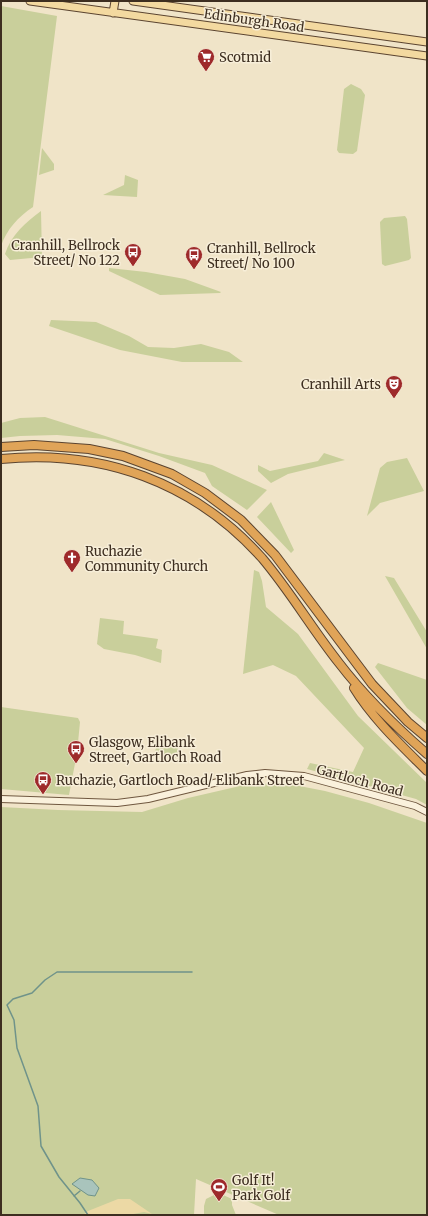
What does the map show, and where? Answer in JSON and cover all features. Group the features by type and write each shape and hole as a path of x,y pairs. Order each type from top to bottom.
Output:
{"highway":[{"path":"1,447 34,444 89,449 123,456 172,474 205,493 241,520 275,555 372,684 408,722 427,738"},
{"path":"1,459 26,456 70,458 102,464 142,476 178,491 202,506 234,529 262,559 339,663 366,696 396,728 427,754"},
{"path":"339,663 361,699 394,738 427,771"}],"main road":[{"name":"Edinburgh Road","path":"30,1 62,3 113,13 427,56"},
{"path":"113,13 115,1"},
{"name":"Edinburgh Road","path":"133,1 427,42"},
{"name":"Gartloch Road","path":"1,798 117,803 148,799 247,774 265,773 304,776 415,806 427,812"}],"green space":[{"path":"1,6 57,16 33,207 14,224 6,234 1,246"},
{"path":"351,84 361,89 365,95 357,151 353,154 339,153 337,150 344,89"},
{"path":"42,148 54,164 54,170 39,175"},
{"path":"125,175 138,180 137,197 103,195 124,185"},
{"path":"41,211 42,257 10,260 5,254 11,241 25,224"},
{"path":"405,216 407,219 411,258 409,260 385,266 382,264 380,222 384,218"},
{"path":"109,268 146,272 185,279 221,292 160,295 109,271"},
{"path":"51,320 96,322 129,336 148,347 174,348 201,344 229,352 243,362 182,362 120,350 49,326"},
{"path":"45,417 159,453 212,465 267,490 247,510 212,486 205,473 159,456 105,439 57,435 1,438 1,423 20,418"},
{"path":"324,453 345,460 288,474 271,483 258,471 258,465 270,471 318,461"},
{"path":"407,458 424,491 380,503 367,516 380,468 387,462"},
{"path":"271,502 294,550 291,553 257,517"},
{"path":"254,570 259,572 262,581 266,607 298,634 358,716 427,783 427,805 416,799 307,769 310,763 353,772 364,748 296,676 273,665 243,674"},
{"path":"385,576 394,578 427,632 427,649"},
{"path":"100,618 124,621 123,634 158,639 156,648 162,650 161,663 135,655 104,649 97,644"},
{"path":"378,663 427,680 427,725 407,708 375,667"},
{"path":"1,707 78,718 80,722 77,753 69,795 1,789"},
{"path":"156,744 178,746 177,758 155,756"},
{"path":"284,783 325,791 369,803 427,823 427,1215 279,1215 196,1179 194,1215 1,1215 1,807 142,812 188,798 240,786"},
{"name":"Golf It! Park Golf","path":"221,1194 232,1199 232,1205 236,1215 204,1215 206,1199 214,1195"}],"sand":[{"path":"118,1199 130,1199 152,1214 144,1212 128,1215 83,1215 88,1211"}],"water":[{"path":"80,1178 92,1180 99,1188 95,1196 88,1195 72,1184"}],"waterway":[{"path":"88,1215 59,1177 41,1146 38,1106 17,1048 14,1020 7,1005 13,999 32,993 45,980 57,972 192,972"},
{"path":"74,1196 80,1191"}],"place":[{"name":"Scotmid","path":"206,72"},
{"name":"Cranhill, Bellrock Street/ No 122","path":"133,267"},
{"name":"Cranhill, Bellrock Street/ No 100","path":"194,270"},
{"name":"Cranhill Arts","path":"394,399"},
{"name":"Ruchazie Community Church","path":"72,573"},
{"name":"Glasgow, Elibank Street, Gartloch Road","path":"76,764"},
{"name":"Ruchazie, Gartloch Road/ Elibank Street","path":"43,795"},
{"name":"Golf It! Park Golf","path":"219,1202"}]}
